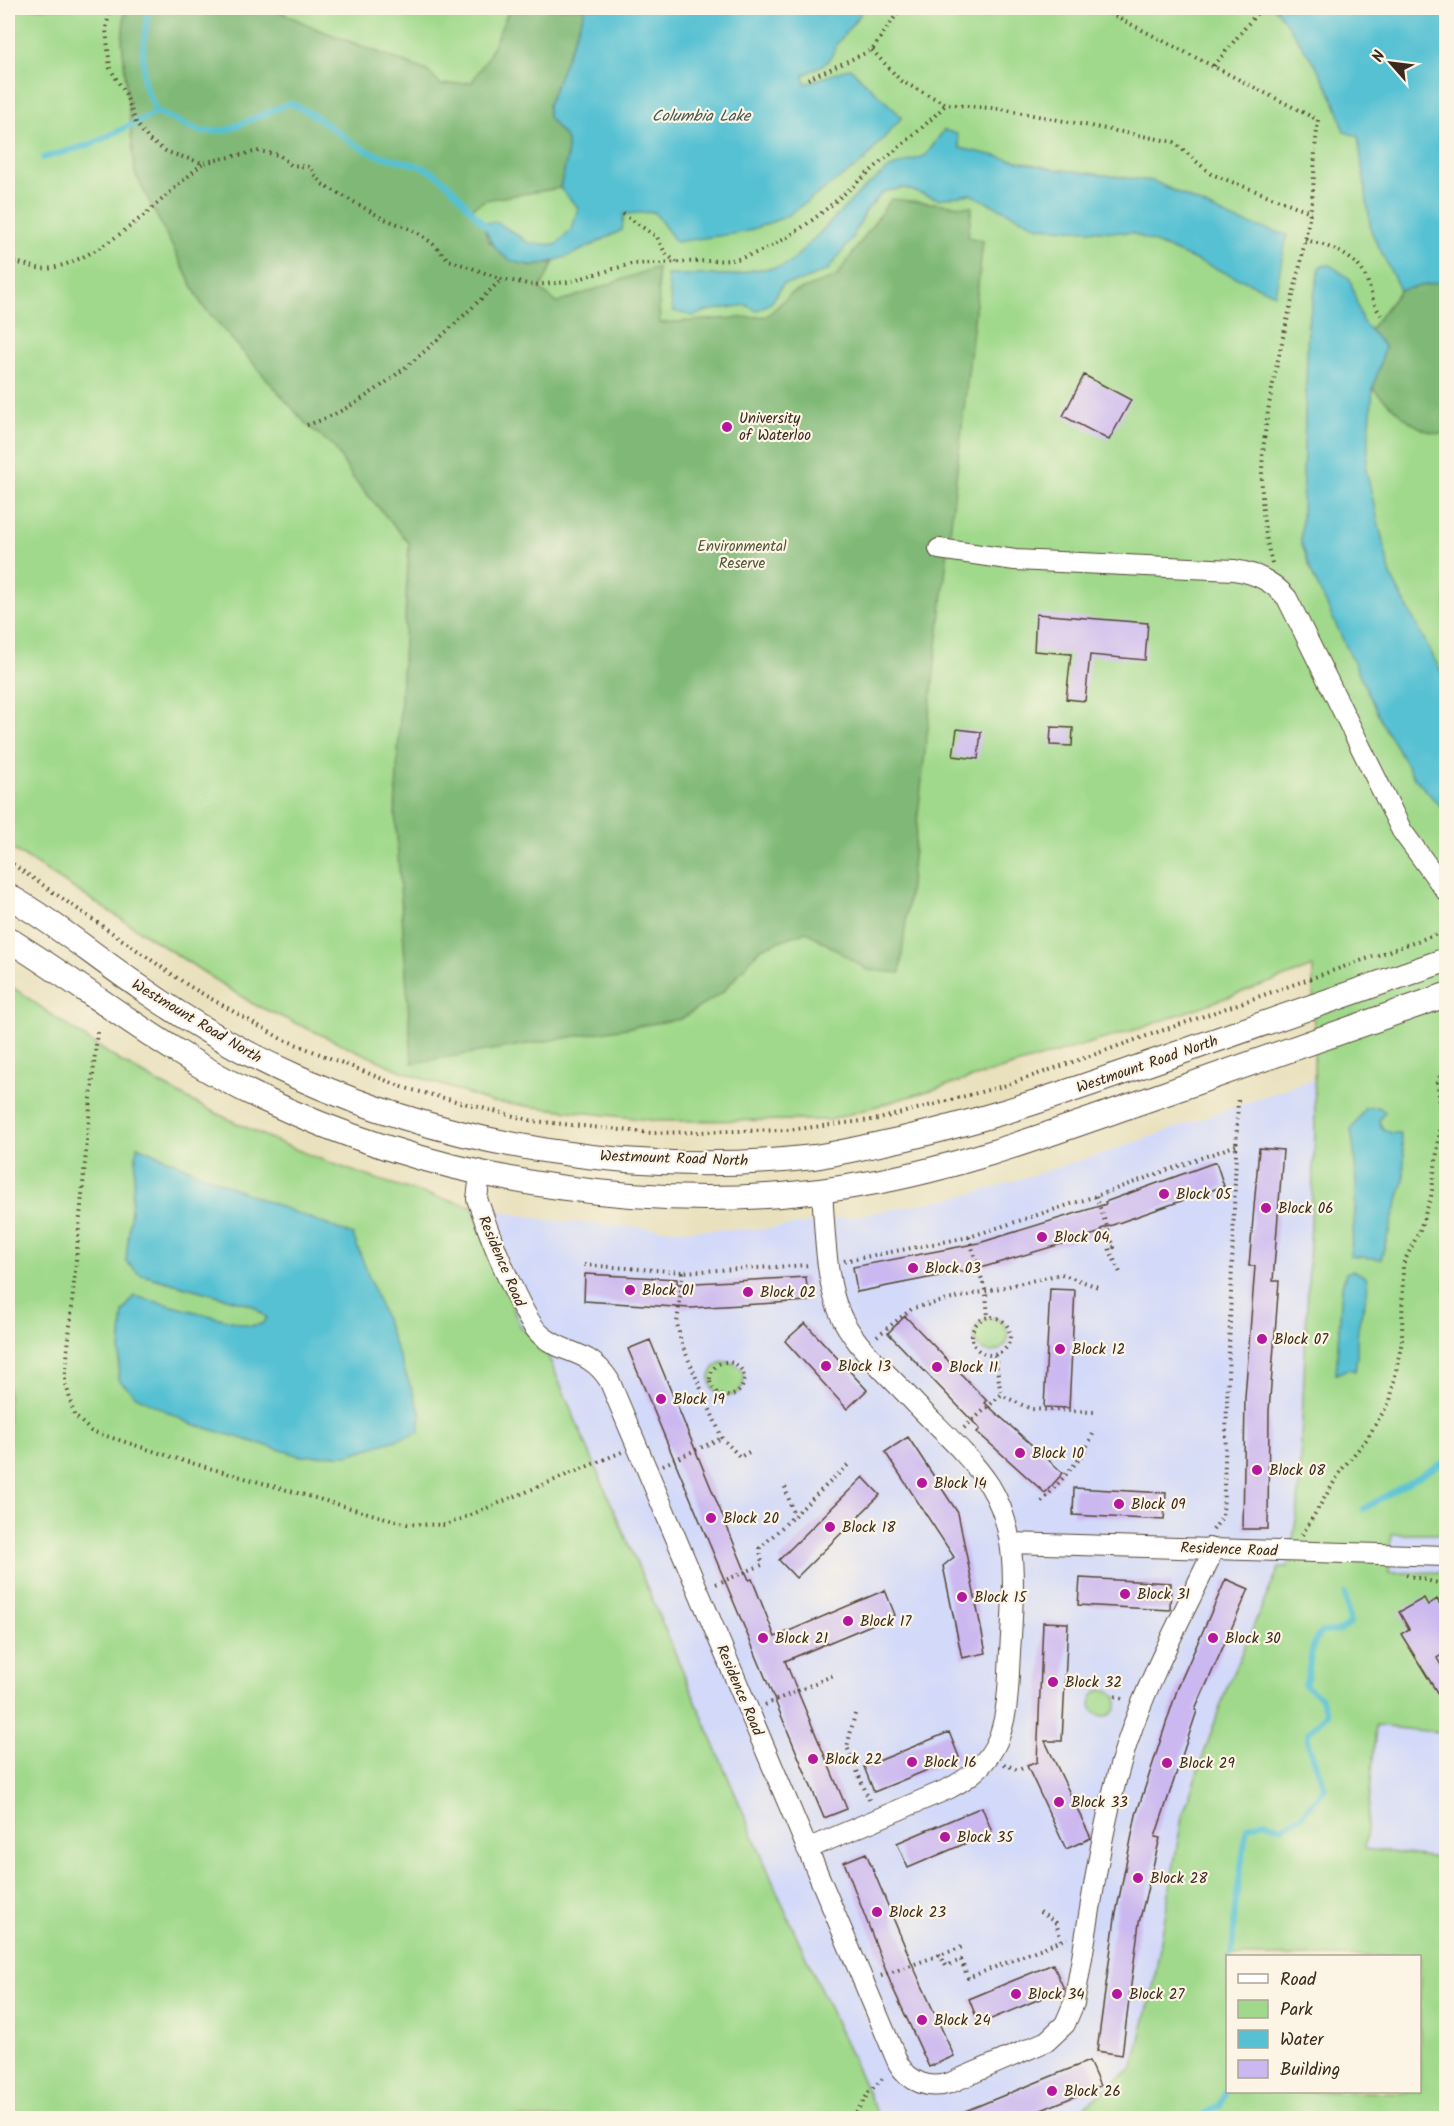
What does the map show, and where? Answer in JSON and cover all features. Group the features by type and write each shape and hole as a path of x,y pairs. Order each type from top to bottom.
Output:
{"main road":[{"name":"Westmount Road North","path":"8,896 184,1016 224,1040 296,1076 362,1103 446,1131 528,1148 621,1159 726,1162 816,1157 926,1135 1029,1106 1446,960"},
{"path":"8,939 160,1042 257,1096 355,1137 420,1159 480,1174 652,1198 694,1199 822,1191 878,1182 992,1154 1446,995"}],"street":[{"path":"939,549 1016,560 1234,570 1250,572 1279,588 1287,598 1402,831 1446,891"},
{"name":"Residence Road","path":"480,1174 477,1199 528,1319 547,1340 586,1356 601,1369 609,1380 898,2063"},
{"path":"807,1849 960,1783 981,1766 994,1750 1007,1712 1012,1581 1011,1543 1004,1515 991,1488 951,1441 862,1346 843,1318 833,1289 822,1191"},
{"name":"Residence Road","path":"1011,1543 1446,1556"},
{"path":"898,2063 914,2081 939,2085 1047,2041 1059,2032 1071,2014 1113,1796 1126,1746 1152,1680 1209,1560 1205,1548"}],"path":[{"path":"110,8 106,30 110,68 126,95 136,123 149,140 166,152 202,163 259,152 279,155 291,165 310,167 322,184 382,218 411,229 431,242 449,260 502,279 533,285 568,282 631,264 734,260 749,256 811,224 926,126 946,104"},
{"path":"808,79 872,50 901,8"},
{"path":"1099,8 1318,120 1311,212 1270,398 1262,470 1265,539 1279,588"},
{"path":"1214,66 1261,8"},
{"path":"872,50 902,81 946,104 1001,109 1174,142 1211,174 1311,212"},
{"path":"8,263 21,262 38,269 50,269 90,253 134,223 202,163"},
{"path":"623,214 657,237 664,253 677,262"},
{"path":"1305,240 1342,254 1360,266 1367,280 1372,302 1381,315"},
{"path":"307,425 330,418 396,375 502,279"},
{"path":"8,861 189,986 280,1038 405,1088 533,1121 651,1133 789,1130 879,1119 1007,1085 1446,931"},
{"path":"97,1032 88,1152 67,1338 65,1380 74,1415 91,1431 288,1491 407,1524 446,1525 637,1446"},
{"path":"1292,1551 1342,1469 1366,1440 1390,1401 1402,1341 1403,1264 1419,1232 1431,1197 1441,1123 1438,1082 1446,1059"},
{"path":"1205,1548 1223,1516 1238,1097"},
{"path":"842,1261 969,1237 1096,1196 1237,1145"},
{"path":"1096,1196 1114,1247 1108,1248 1122,1275"},
{"path":"969,1237 986,1293 988,1317"},
{"path":"584,1265 683,1272 814,1265"},
{"path":"683,1272 677,1323 681,1342 722,1438 740,1457 751,1451"},
{"path":"872,1341 913,1308 1060,1275 1101,1288"},
{"path":"988,1317 1001,1319 1006,1323 1011,1336 1006,1349 995,1355 982,1354 972,1340 977,1322 988,1317"},
{"path":"995,1355 1001,1395"},
{"path":"724,1362 732,1362 742,1372 741,1388 733,1395 719,1394 711,1384 711,1376 715,1368 724,1362"},
{"path":"702,1390 711,1384"},
{"path":"951,1441 1001,1395"},
{"path":"1001,1395 1031,1409 1094,1412"},
{"path":"1042,1502 1082,1456 1094,1432"},
{"path":"647,1471 722,1438"},
{"path":"699,1592 762,1565 760,1548 849,1464"},
{"path":"785,1487 794,1516"},
{"path":"759,1708 836,1674"},
{"path":"855,1714 847,1748 872,1806"},
{"path":"1001,1762 1011,1768 1023,1767"},
{"path":"1040,1912 1056,1923 1061,1940"},
{"path":"939,1954 946,1966 961,1960 968,1978 1068,1937 1086,1942"},
{"path":"864,1982 965,1946"},
{"path":"853,2118 869,2092 898,2063"}],"shaded area":[{"path":"8,984 119,1060 213,1112 308,1155 422,1195 472,1206 548,1220 676,1230 768,1229 851,1217 972,1194 1113,1150 1446,1032 1446,2118 8,2118"}],"green space":[{"name":"Environmental Reserve","path":"8,8 1446,8 1446,1534 1392,1534 1389,1573 1446,1572 1446,1733 1376,1726 1365,1849 1446,1859 1446,2118 1057,2118 1084,2107 1133,2067 1153,1988 1182,1817 1228,1684 1279,1568 1288,1568 1298,1508 1315,1132 1313,967 1141,1028 830,1120 659,1121 491,1102 404,1072 253,1004 8,846"},
{"path":"125,8 272,8 317,29 427,71 441,85 472,82 488,57 510,8 586,8 548,105 548,117 567,140 567,159 560,188 485,200 470,209 483,223 488,241 531,267 554,262 540,289 557,303 657,267 660,323 767,316 792,293 836,277 891,199 972,207 968,237 983,241 900,973 868,970 806,931 761,948 723,992 681,1019 412,1063 395,811 409,543 353,478 334,447 307,425 202,305 135,173 122,41"},
{"path":"1446,281 1446,434 1426,430 1406,419 1373,389 1385,347 1369,331 1400,290"},
{"path":"8,984 120,1061 161,1085 247,1128 335,1165 472,1206 521,1328 543,1344 784,1908 879,2118 8,2118","holes":["137,1146 243,1192 301,1456 118,1379 123,1312 134,1296 250,1326 262,1324 267,1318 252,1305 139,1274"]},
{"path":"991,1318 1003,1323 1008,1335 1003,1347 991,1352 979,1347 974,1335 979,1323"},
{"path":"727,1362 739,1367 744,1379 739,1391 727,1396 715,1391 710,1379 715,1367"},
{"path":"1104,1690 1113,1694 1117,1703 1113,1712 1104,1716 1095,1712 1091,1703 1095,1694"}],"water":[{"name":"Columbia Lake","path":"586,8 865,8 837,44 829,61 804,75 805,84 850,68 902,117 863,162 785,217 745,232 676,242 654,212 624,214 622,230 564,257 544,263 525,264 508,259 494,246 483,223 497,222 529,243 556,245 572,229 578,208 560,188 567,159 567,140 548,117 548,105"},
{"path":"1275,8 1446,8 1446,281 1400,290 1371,231 1358,136 1344,132 1340,115 1325,82"},
{"path":"944,130 957,134 960,148 1054,169 1153,181 1235,220 1287,235 1275,294 1132,233 1039,227 970,194 939,199 904,188 883,192 866,211 851,240 828,270 801,281 783,284 772,302 757,311 746,305 707,311 693,316 673,311 667,275 736,275 753,270 781,267 791,262 863,189 890,168 926,155"},
{"path":"1330,265 1350,279 1362,321 1385,347 1373,389 1366,470 1391,576 1446,681 1446,808 1438,804 1414,777 1384,727 1313,576 1301,542 1308,324 1320,266"},
{"path":"1379,1107 1385,1112 1379,1120 1382,1128 1391,1133 1400,1133 1404,1155 1404,1180 1381,1259 1350,1256 1356,1193 1351,1130 1365,1108"},
{"path":"137,1146 243,1192 353,1235 421,1414 419,1433 348,1455 301,1456 189,1423 136,1396 118,1379 123,1312 134,1296 250,1326 262,1324 267,1318 252,1305 139,1274 126,1261"},
{"path":"1353,1270 1366,1277 1367,1283 1367,1294 1358,1329 1356,1365 1355,1371 1348,1369 1336,1374 1342,1286 1346,1273"}],"building":[{"path":"1084,375 1131,400 1109,440 1063,416"},
{"path":"1036,614 1148,623 1145,660 1090,655 1085,701 1066,699 1071,654 1034,651"},
{"path":"1051,727 1073,728 1072,746 1050,745"},
{"path":"957,729 981,732 978,759 953,756"},
{"path":"1259,1148 1283,1150 1273,1281 1279,1281 1269,1411 1268,1529 1243,1529 1245,1397 1255,1266 1249,1266"},
{"path":"1216,1162 1224,1186 1101,1229 1102,1232 984,1267 857,1292 853,1267 979,1243 1106,1204 1105,1202"},
{"path":"585,1274 677,1279 677,1284 806,1277 808,1301 690,1308 584,1301"},
{"name":"Block 12","path":"1050,1289 1075,1290 1069,1408 1044,1407"},
{"path":"905,1316 987,1401 985,1403 1063,1473 1045,1493 977,1432 980,1429 888,1333"},
{"name":"Block 13","path":"805,1323 867,1390 847,1409 785,1341"},
{"path":"650,1340 749,1580 752,1579 775,1637 885,1590 895,1615 785,1661 847,1809 824,1818 628,1349"},
{"path":"908,1437 958,1513 986,1653 962,1658 943,1566 954,1557 885,1452"},
{"name":"Block 18","path":"863,1477 880,1495 796,1578 779,1560"},
{"name":"Block 09","path":"1074,1488 1166,1493 1164,1520 1073,1515"},
{"name":"Block 31","path":"1080,1578 1171,1583 1170,1610 1078,1605"},
{"path":"1226,1579 1249,1589 1195,1710 1197,1711 1155,1837 1160,1838 1139,1923 1122,2055 1097,2051 1115,1918 1136,1815 1178,1687"},
{"path":"1424,1598 1428,1605 1437,1599 1446,1614 1446,1652 1437,1658 1446,1674 1446,1707 1401,1634 1409,1629 1399,1612"},
{"path":"1043,1622 1068,1623 1062,1741 1045,1741 1091,1838 1066,1849 1027,1766 1037,1762"},
{"name":"Block 16","path":"949,1732 959,1757 874,1792 864,1767"},
{"name":"Block 35","path":"982,1807 992,1832 908,1868 897,1843"},
{"path":"866,1853 954,2056 929,2067 891,1984 844,1862"},
{"name":"Block 34","path":"1053,1964 1064,1989 979,2024 969,1999"},
{"name":"Block 26","path":"1089,2061 1100,2086 1022,2118 948,2118"}],"waterway":[{"path":"148,8 143,51 144,85 157,112 202,132 227,130 290,103 368,151 414,164 432,172 449,185 487,227"},
{"path":"43,158 92,144 157,112"},
{"path":"1363,1509 1446,1461"},
{"path":"1232,1955 1235,1907 1247,1827 1264,1821 1281,1828 1301,1816 1325,1788 1308,1744 1308,1733 1327,1714 1320,1697 1305,1685 1314,1644 1321,1632 1340,1631 1350,1624 1345,1594"},
{"path":"1208,2118 1205,2113 1220,2105 1226,2092"}],"place":[{"name":"University of Waterloo","path":"727,427"},
{"name":"Block 05","path":"1164,1194"},
{"name":"Block 06","path":"1266,1208"},
{"name":"Block 04","path":"1042,1237"},
{"name":"Block 03","path":"913,1268"},
{"name":"Block 01","path":"630,1290"},
{"name":"Block 02","path":"748,1292"},
{"name":"Block 07","path":"1262,1339"},
{"name":"Block 12","path":"1060,1349"},
{"name":"Block 13","path":"826,1366"},
{"name":"Block 11","path":"937,1367"},
{"name":"Block 19","path":"661,1399"},
{"name":"Block 10","path":"1020,1453"},
{"name":"Block 08","path":"1257,1470"},
{"name":"Block 14","path":"922,1483"},
{"name":"Block 09","path":"1119,1504"},
{"name":"Block 20","path":"711,1518"},
{"name":"Block 18","path":"830,1527"},
{"name":"Block 31","path":"1125,1594"},
{"name":"Block 15","path":"962,1597"},
{"name":"Block 17","path":"848,1621"},
{"name":"Block 21","path":"763,1638"},
{"name":"Block 30","path":"1213,1638"},
{"name":"Block 32","path":"1053,1682"},
{"name":"Block 22","path":"813,1759"},
{"name":"Block 16","path":"912,1762"},
{"name":"Block 29","path":"1167,1763"},
{"name":"Block 33","path":"1059,1802"},
{"name":"Block 35","path":"945,1837"},
{"name":"Block 28","path":"1138,1878"},
{"name":"Block 23","path":"877,1912"},
{"name":"Block 34","path":"1016,1994"},
{"name":"Block 27","path":"1117,1994"},
{"name":"Block 24","path":"922,2020"},
{"name":"Block 26","path":"1052,2091"}]}
